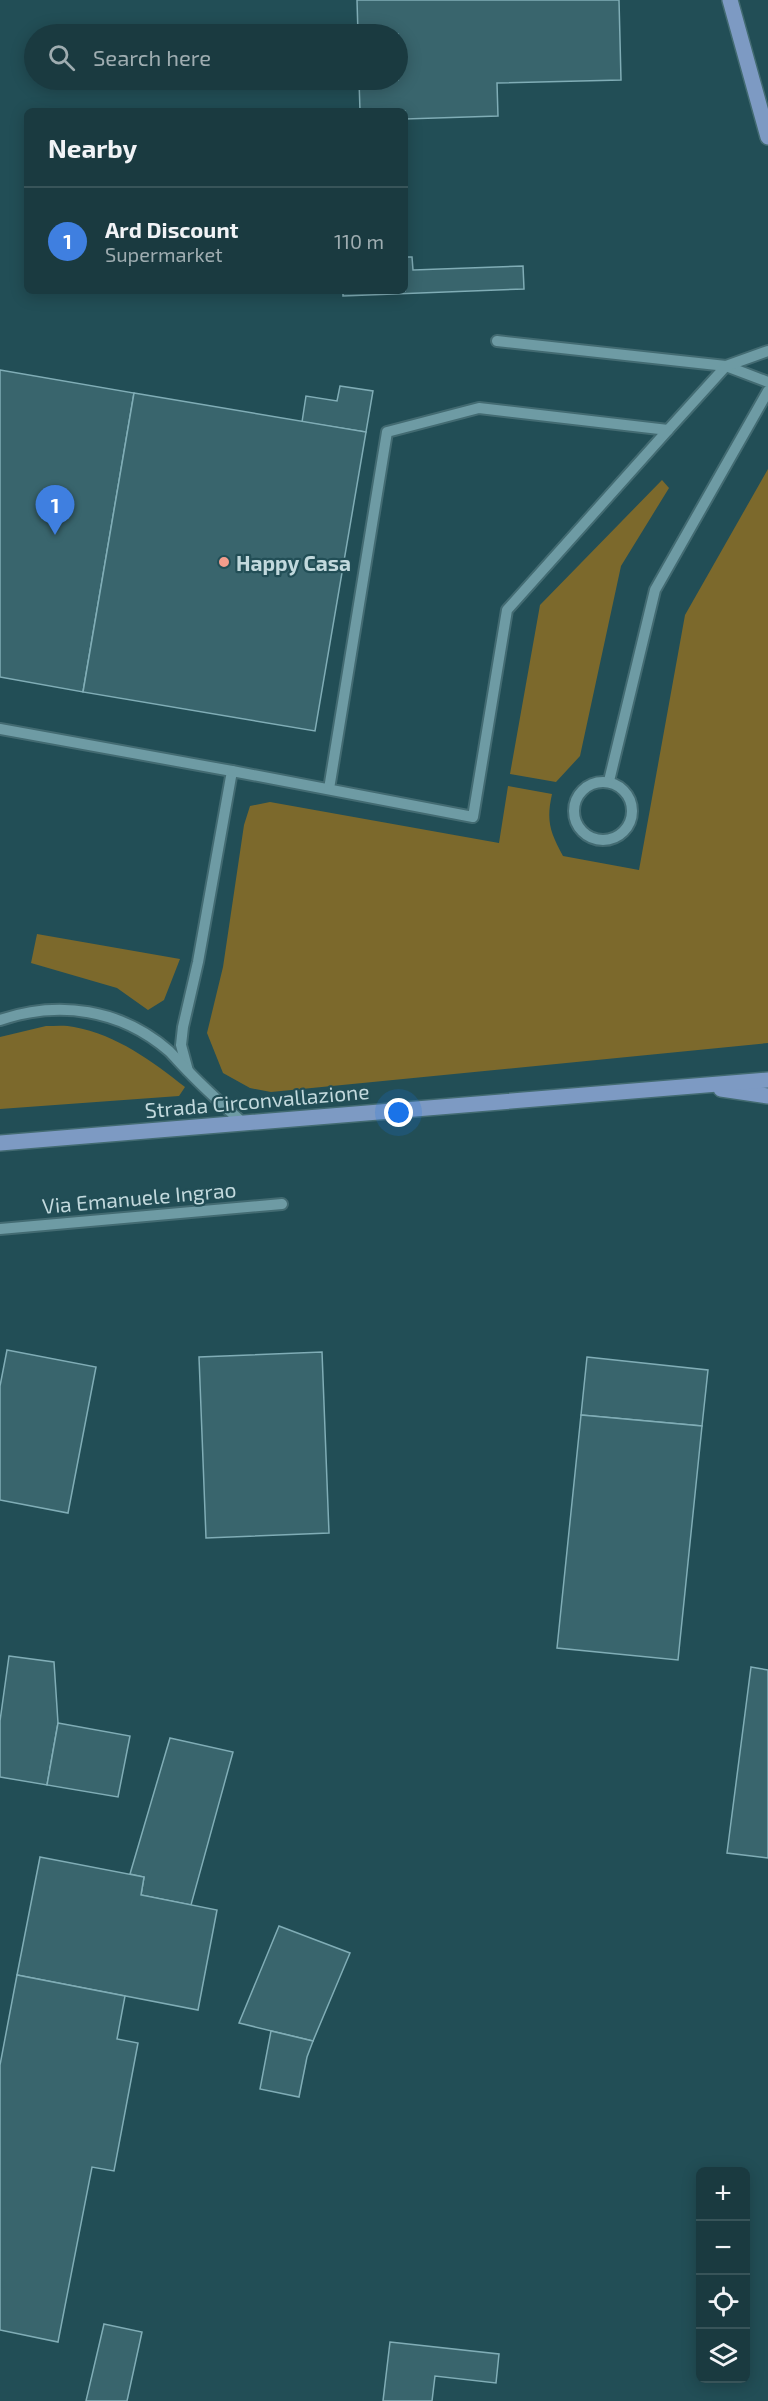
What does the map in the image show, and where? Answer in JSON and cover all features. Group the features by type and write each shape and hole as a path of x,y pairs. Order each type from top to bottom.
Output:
{"main road":[{"path":"730,0 768,137"},
{"name":"Strada Circonvallazione","path":"0,1143 768,1080"},
{"path":"698,1085 768,1096"}],"street":[{"path":"497,341 726,366 768,382"},
{"path":"0,729 329,789 473,818 507,610 726,366 768,351"},
{"path":"609,781 655,590 768,392"},
{"path":"329,789 387,432 479,408 668,430"},
{"path":"188,1071 181,1045 183,1027 198,962 231,771"},
{"path":"609,781 625,790 633,808 629,826 616,838 597,840 580,831 572,814 576,796 590,783 609,781"},
{"path":"0,1020 20,1013 48,1009 74,1009 125,1022 148,1035 169,1051 242,1122"},
{"name":"Via Emanuele Ingrao","path":"0,1228 282,1204"}],"shaded area":[{"path":"768,469 768,1043 271,1092 250,1088 223,1073 207,1033 223,967 244,825 250,806 270,802 499,843 508,786 552,794 549,812 550,826 563,856 639,870 685,615"},
{"path":"662,480 669,488 621,566 580,756 556,782 510,774 540,605"},
{"path":"37,934 180,959 164,1000 148,1010 117,988 31,963"},
{"path":"46,1026 71,1026 105,1036 133,1050 185,1087 179,1096 0,1109 0,1037"}],"building":[{"path":"357,0 619,0 621,80 497,83 498,116 408,119 408,108 360,108 359,90 408,90 408,24 358,24"},
{"path":"408,257 412,257 413,270 523,266 524,289 408,293"},
{"path":"343,294 395,294 343,296"},
{"path":"0,370 134,393 83,692 0,677"},
{"path":"340,386 373,391 366,432 302,422 306,396 337,401"},
{"name":"Happy Casa","path":"134,393 366,432 315,731 83,692"},
{"path":"7,1350 96,1367 68,1513 0,1500 0,1386"},
{"path":"322,1352 329,1533 206,1538 199,1357"},
{"path":"587,1357 708,1370 702,1426 581,1415"},
{"path":"581,1415 702,1426 678,1660 557,1648"},
{"path":"9,1656 54,1662 58,1723 47,1785 0,1777 0,1721"},
{"path":"751,1667 768,1670 768,1858 727,1853"},
{"path":"58,1723 130,1736 118,1797 47,1785"},
{"path":"170,1738 233,1752 191,1905 141,1895 144,1877 130,1874"},
{"path":"40,1857 144,1877 141,1895 217,1910 198,2010 17,1975"},
{"path":"279,1926 350,1953 313,2041 239,2023"},
{"path":"17,1975 125,1996 117,2039 138,2043 114,2171 92,2167 58,2342 0,2330 0,2065"},
{"path":"271,2031 313,2041 307,2057 299,2097 260,2089"},
{"path":"104,2324 142,2332 127,2401 86,2401"},
{"path":"390,2342 499,2354 496,2383 435,2376 432,2401 383,2401"}],"place":[{"name":"Ard Discount","path":"55,535"},
{"name":"Happy Casa","path":"224,562"}]}
